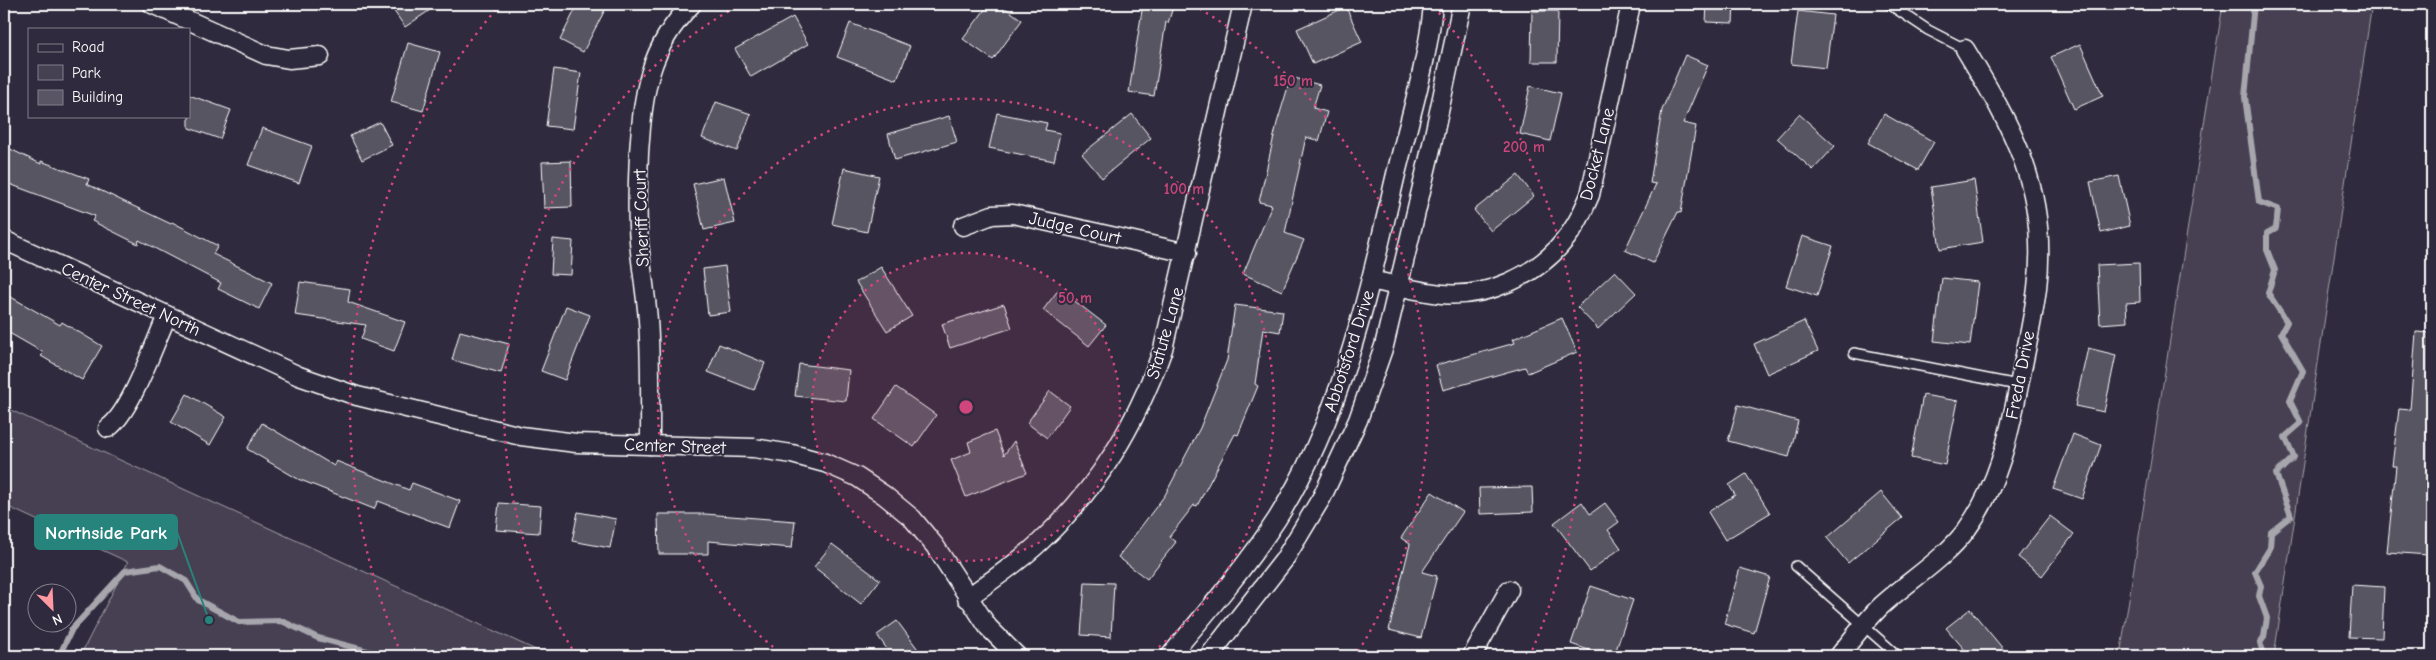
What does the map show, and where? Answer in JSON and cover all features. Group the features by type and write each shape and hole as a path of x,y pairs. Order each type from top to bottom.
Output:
{"street":[{"path":"154,4 266,55 289,59 320,56"},
{"name":"Sheriff Court","path":"650,445 648,321 639,239 638,180 641,119 644,90 653,62 665,38 692,4"},
{"name":"Statute Lane","path":"967,598 1039,544 1072,510 1100,476 1147,394 1163,349 1187,253 1243,4"},
{"name":"Abbotsford Drive","path":"1170,656 1249,560 1278,518 1336,400 1352,352 1371,280 1421,68 1433,4"},
{"name":"Abbotsford Drive","path":"1209,656 1284,560 1322,497 1358,420 1384,346 1432,149 1462,4"},
{"name":"Docket Lane","path":"1371,280 1443,294 1471,293 1497,287 1523,276 1546,260 1564,242 1578,222 1590,195 1631,4"},
{"name":"Freda Drive","path":"1839,656 1862,626 1881,607 1940,557 1966,530 1982,506 1997,474 2010,430 2037,288 2040,248 2036,207 2027,168 2014,133 1965,49"},
{"name":"Judge Court","path":"963,226 992,215 1014,214 1187,253"},
{"name":"Center Street North","path":"4,240 258,358"},
{"path":"108,428 116,422 132,396 167,316"},
{"name":"Center Street","path":"258,358 299,376 357,396 492,430 576,442 754,448 792,454 825,463 857,477 884,495 912,518 934,546 988,627 1017,656"},
{"path":"1472,656 1509,590"}],"lane":[{"path":"1889,4 1928,30 1965,49"},
{"path":"1854,353 2018,385"},
{"path":"1796,566 1898,656"}],"green space":[{"path":"2223,4 2372,4 2274,656 2120,656"},
{"path":"4,407 549,656 80,656 128,562 4,505"}],"building":[{"path":"389,4 439,4 405,27"},
{"path":"578,4 608,4 583,52 560,40"},
{"path":"989,4 1000,4 1022,20 993,60 963,39"},
{"path":"1143,4 1174,4 1168,23 1166,22 1154,96 1129,92"},
{"path":"1707,4 1734,4 1733,23 1706,22"},
{"path":"1346,7 1362,42 1313,64 1297,29"},
{"path":"1532,11 1558,11 1557,62 1531,62"},
{"path":"1798,11 1833,15 1826,68 1791,64"},
{"path":"793,17 808,44 751,77 735,49"},
{"path":"850,23 910,46 897,80 837,57"},
{"path":"408,43 440,52 423,111 391,102"},
{"path":"2080,44 2103,96 2074,109 2051,57"},
{"path":"1685,55 1708,65 1683,123 1696,126 1681,213 1678,212 1653,263 1625,250 1656,184 1650,183 1662,110"},
{"path":"554,69 581,73 573,129 546,126"},
{"path":"1291,77 1320,85 1313,108 1327,112 1319,141 1306,137 1285,233 1304,240 1282,291 1243,274 1272,205 1259,202 1277,123"},
{"path":"1530,86 1561,93 1550,141 1520,134"},
{"path":"190,95 231,110 220,139 189,128"},
{"path":"716,102 751,114 737,151 702,138"},
{"path":"997,113 1047,123 1045,130 1060,133 1054,161 989,148"},
{"path":"1132,114 1151,138 1102,178 1082,154"},
{"path":"1799,114 1835,146 1813,170 1777,138"},
{"path":"1884,114 1934,142 1918,170 1868,143"},
{"path":"949,116 957,142 895,160 888,134"},
{"path":"380,122 392,145 362,160 350,136"},
{"path":"262,128 312,146 299,183 248,165"},
{"path":"4,146 41,164 41,161 89,179 87,184 171,224 172,222 218,246 213,254 272,283 259,309 218,289 221,283 139,240 138,244 92,221 95,216 4,182"},
{"path":"571,161 572,207 544,208 542,162"},
{"path":"844,168 879,176 867,232 832,224"},
{"path":"1518,175 1534,196 1491,231 1474,210"},
{"path":"2119,176 2130,226 2101,233 2090,182"},
{"path":"724,177 735,223 704,230 693,184"},
{"path":"1974,180 1983,242 1940,249 1931,187"},
{"path":"1802,236 1833,246 1817,296 1786,286"},
{"path":"553,239 573,241 571,275 551,274"},
{"path":"2139,263 2140,302 2126,303 2127,322 2100,324 2097,265"},
{"path":"725,266 731,312 708,315 703,269"},
{"path":"881,267 912,316 887,331 856,282"},
{"path":"1615,271 1636,293 1598,329 1577,307"},
{"path":"1942,278 1978,282 1970,345 1934,341"},
{"path":"300,282 350,289 348,302 405,322 394,351 361,339 366,325 295,315"},
{"path":"1059,289 1106,325 1089,346 1043,310"},
{"path":"4,293 60,325 62,322 102,346 82,380 41,356 44,353 4,330"},
{"path":"1004,304 1012,328 950,348 942,324"},
{"path":"1235,305 1283,311 1280,332 1263,329 1255,384 1258,386 1238,435 1235,434 1197,506 1194,505 1169,537 1176,542 1147,579 1118,557 1165,495 1200,428 1227,360"},
{"path":"566,306 590,315 565,380 541,371"},
{"path":"1562,318 1577,352 1528,373 1525,367 1443,390 1436,365 1515,343 1513,339"},
{"path":"1804,321 1818,351 1767,374 1754,344"},
{"path":"460,331 509,344 501,373 452,360"},
{"path":"2416,332 2432,333 2432,453 2427,496 2432,497 2432,516 2428,555 2387,552 2396,466 2392,466 2399,409 2410,410"},
{"path":"719,344 765,363 754,390 708,372"},
{"path":"2088,348 2116,355 2104,412 2075,406"},
{"path":"799,364 849,370 846,401 795,396"},
{"path":"896,387 936,415 914,447 874,419"},
{"path":"1050,391 1070,406 1047,438 1027,423"},
{"path":"187,394 226,417 210,445 171,422"},
{"path":"1923,395 1958,401 1945,465 1911,458"},
{"path":"1738,405 1798,421 1789,457 1728,441"},
{"path":"262,423 334,466 336,461 409,490 412,483 460,501 450,528 378,501 374,509 298,479 247,449"},
{"path":"995,431 1004,455 1014,441 1027,473 966,497 951,460 971,452 968,442"},
{"path":"2073,434 2101,445 2082,499 2053,489"},
{"path":"1746,474 1770,513 1725,540 1708,512 1735,495 1729,485"},
{"path":"1532,487 1533,512 1480,514 1479,488"},
{"path":"1432,492 1463,512 1422,572 1437,576 1421,638 1389,630 1410,544 1401,538"},
{"path":"1881,492 1902,518 1848,563 1827,538"},
{"path":"1582,502 1590,514 1605,503 1619,522 1608,530 1621,548 1590,571 1554,523"},
{"path":"499,503 541,506 539,533 496,530"},
{"path":"578,512 616,519 610,548 572,541"},
{"path":"658,514 705,514 795,521 792,548 708,541 708,554 659,554"},
{"path":"2050,516 2074,534 2042,576 2018,557"},
{"path":"832,544 880,580 861,604 814,567"},
{"path":"1740,568 1770,577 1754,633 1724,624"},
{"path":"1085,582 1114,583 1111,637 1081,635"},
{"path":"2352,585 2384,587 2382,638 2349,637"},
{"path":"1591,586 1633,600 1614,656 1606,656 1571,644"},
{"path":"1970,609 2009,656 1970,656 1946,628"},
{"path":"897,621 923,656 892,656 877,635"}],"waterway":[{"path":"2254,4 2245,97 2259,202 2278,209 2276,228 2267,233 2267,250 2275,270 2268,293 2287,322 2281,333 2303,371 2290,401 2301,423 2285,437 2294,457 2276,474 2291,516 2271,532 2270,548 2255,572 2261,586 2259,596 2267,618 2264,637 2260,643 2265,656"},
{"path":"59,656 72,629 125,571 160,566 186,581 198,600 239,622 282,621 318,638 381,656"}],"place":[{"name":"Northside Park","path":"209,620"}]}
